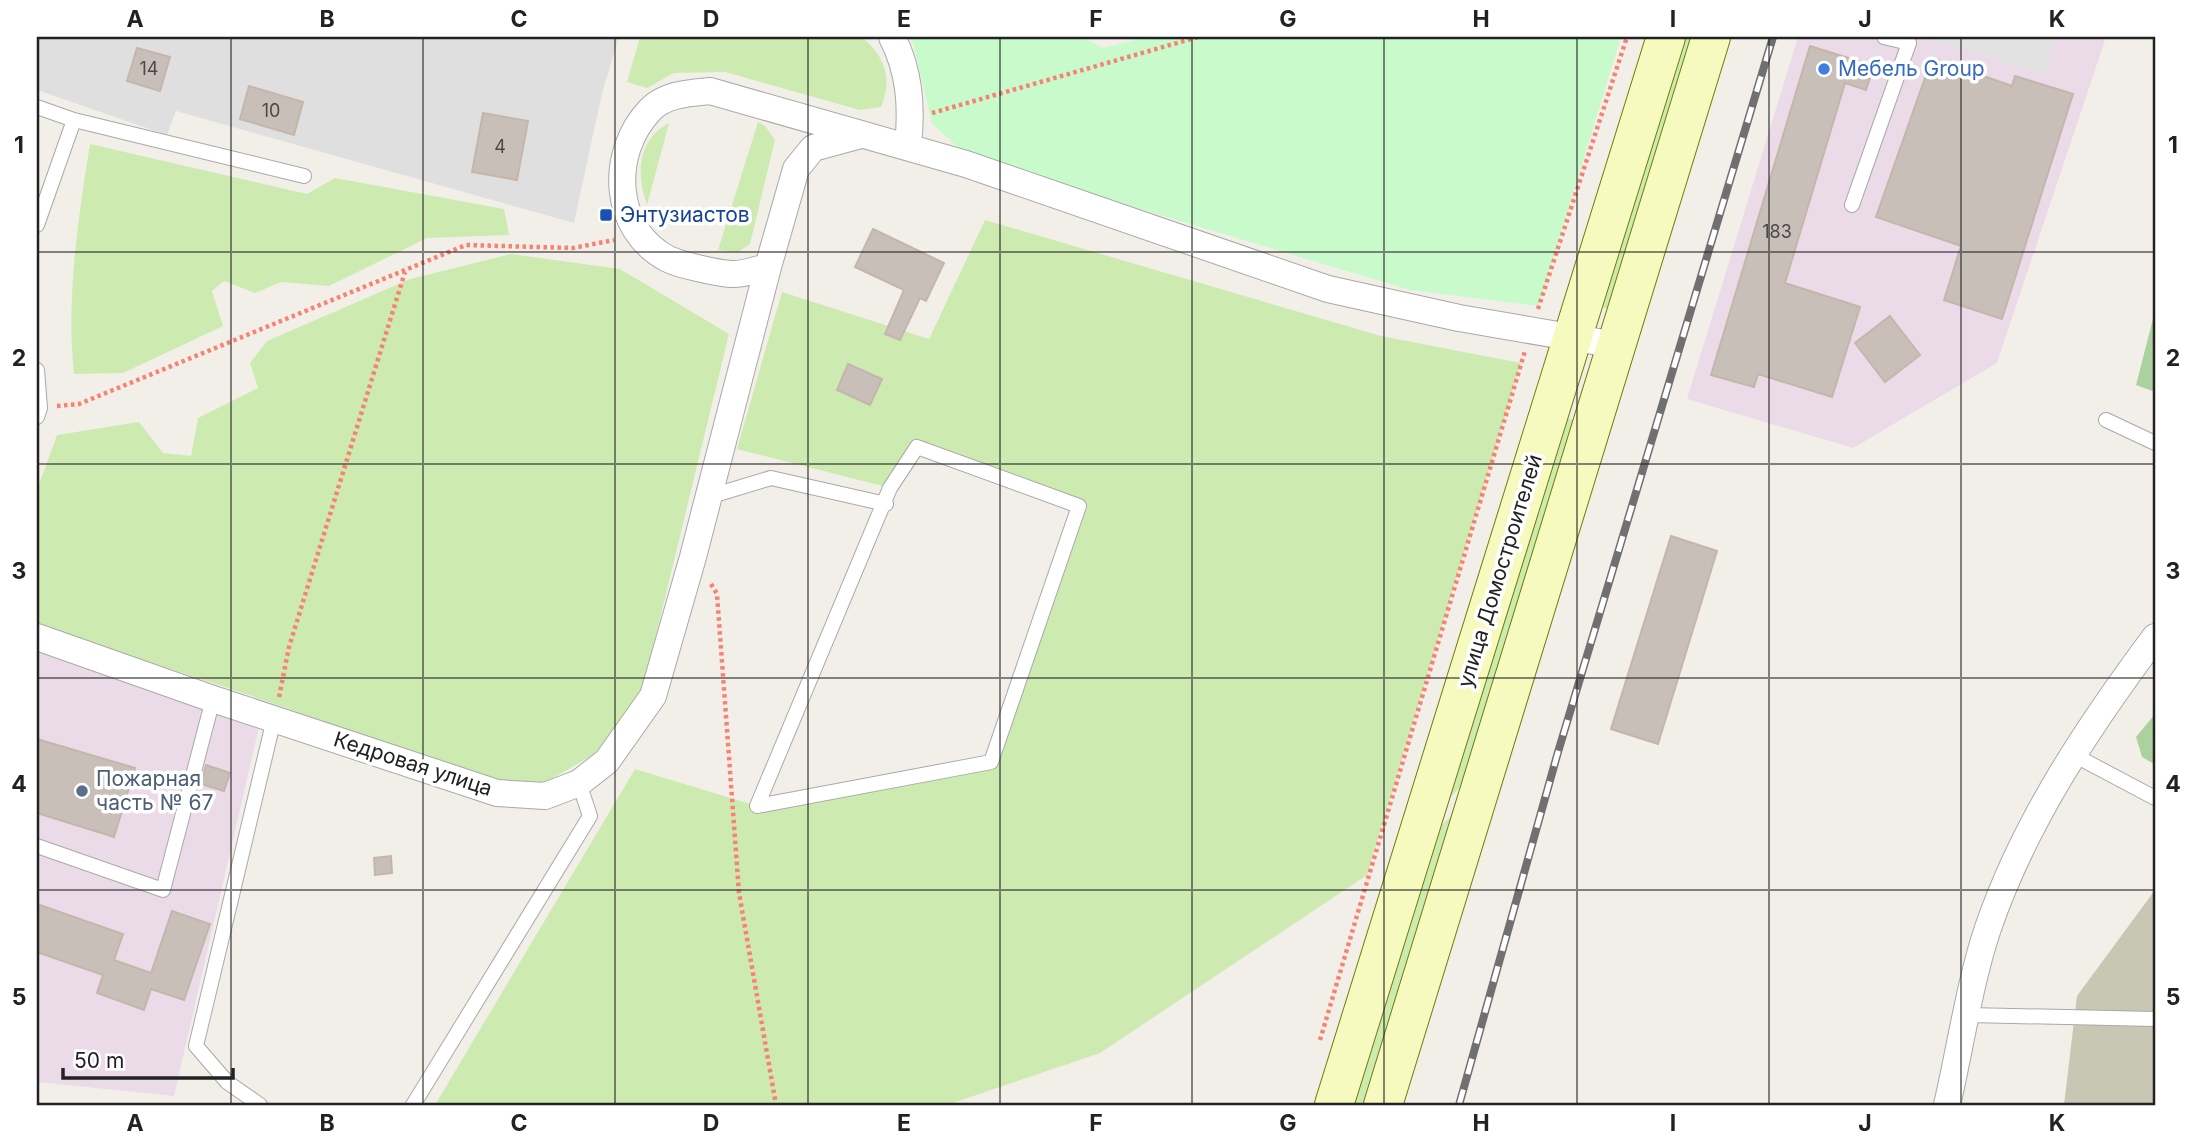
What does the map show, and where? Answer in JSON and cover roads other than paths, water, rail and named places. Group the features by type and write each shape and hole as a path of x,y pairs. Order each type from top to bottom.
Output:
{"main road":[{"name":"улица Домостроителей","path":"1334,1105 1666,37"},
{"name":"улица Домостроителей","path":"1383,1105 1711,37"}],"street":[{"path":"892,37 904,60 911,119 908,146"},
{"path":"768,267 733,275 668,259 639,234 628,213 619,182 630,139 651,109 680,93 710,91 908,146 1328,289 1458,318 1616,345"},
{"name":"Кедровая улица","path":"37,636 213,699 497,793 545,796 579,783 607,761 653,696 693,557 796,169 813,148 862,135"},
{"path":"1947,1105 1988,929 2022,844 2072,754 2155,637"}],"lane":[{"path":"1852,205 1909,43 1884,37"},
{"path":"37,107 74,120 304,176"},
{"path":"37,225 74,120"},
{"path":"37,370 38,413"},
{"path":"2106,420 2155,443"},
{"path":"917,447 1079,506 991,762 757,806 886,504 891,488 917,447"},
{"path":"708,497 771,478 886,504"},
{"path":"37,845 163,890 213,699"},
{"path":"260,1105 227,1082 196,1046 274,719"},
{"path":"2072,754 2155,798"},
{"path":"413,1105 590,816 579,783"},
{"path":"1968,1015 2155,1019"}],"railway":[{"path":"1459,1105 1558,752 1773,37"}],"place":[{"name":"Мебель Group","path":"1824,69"},
{"name":"Энтузиастов","path":"606,215"},
{"name":"Пожарная часть № 67","path":"82,791"}]}
